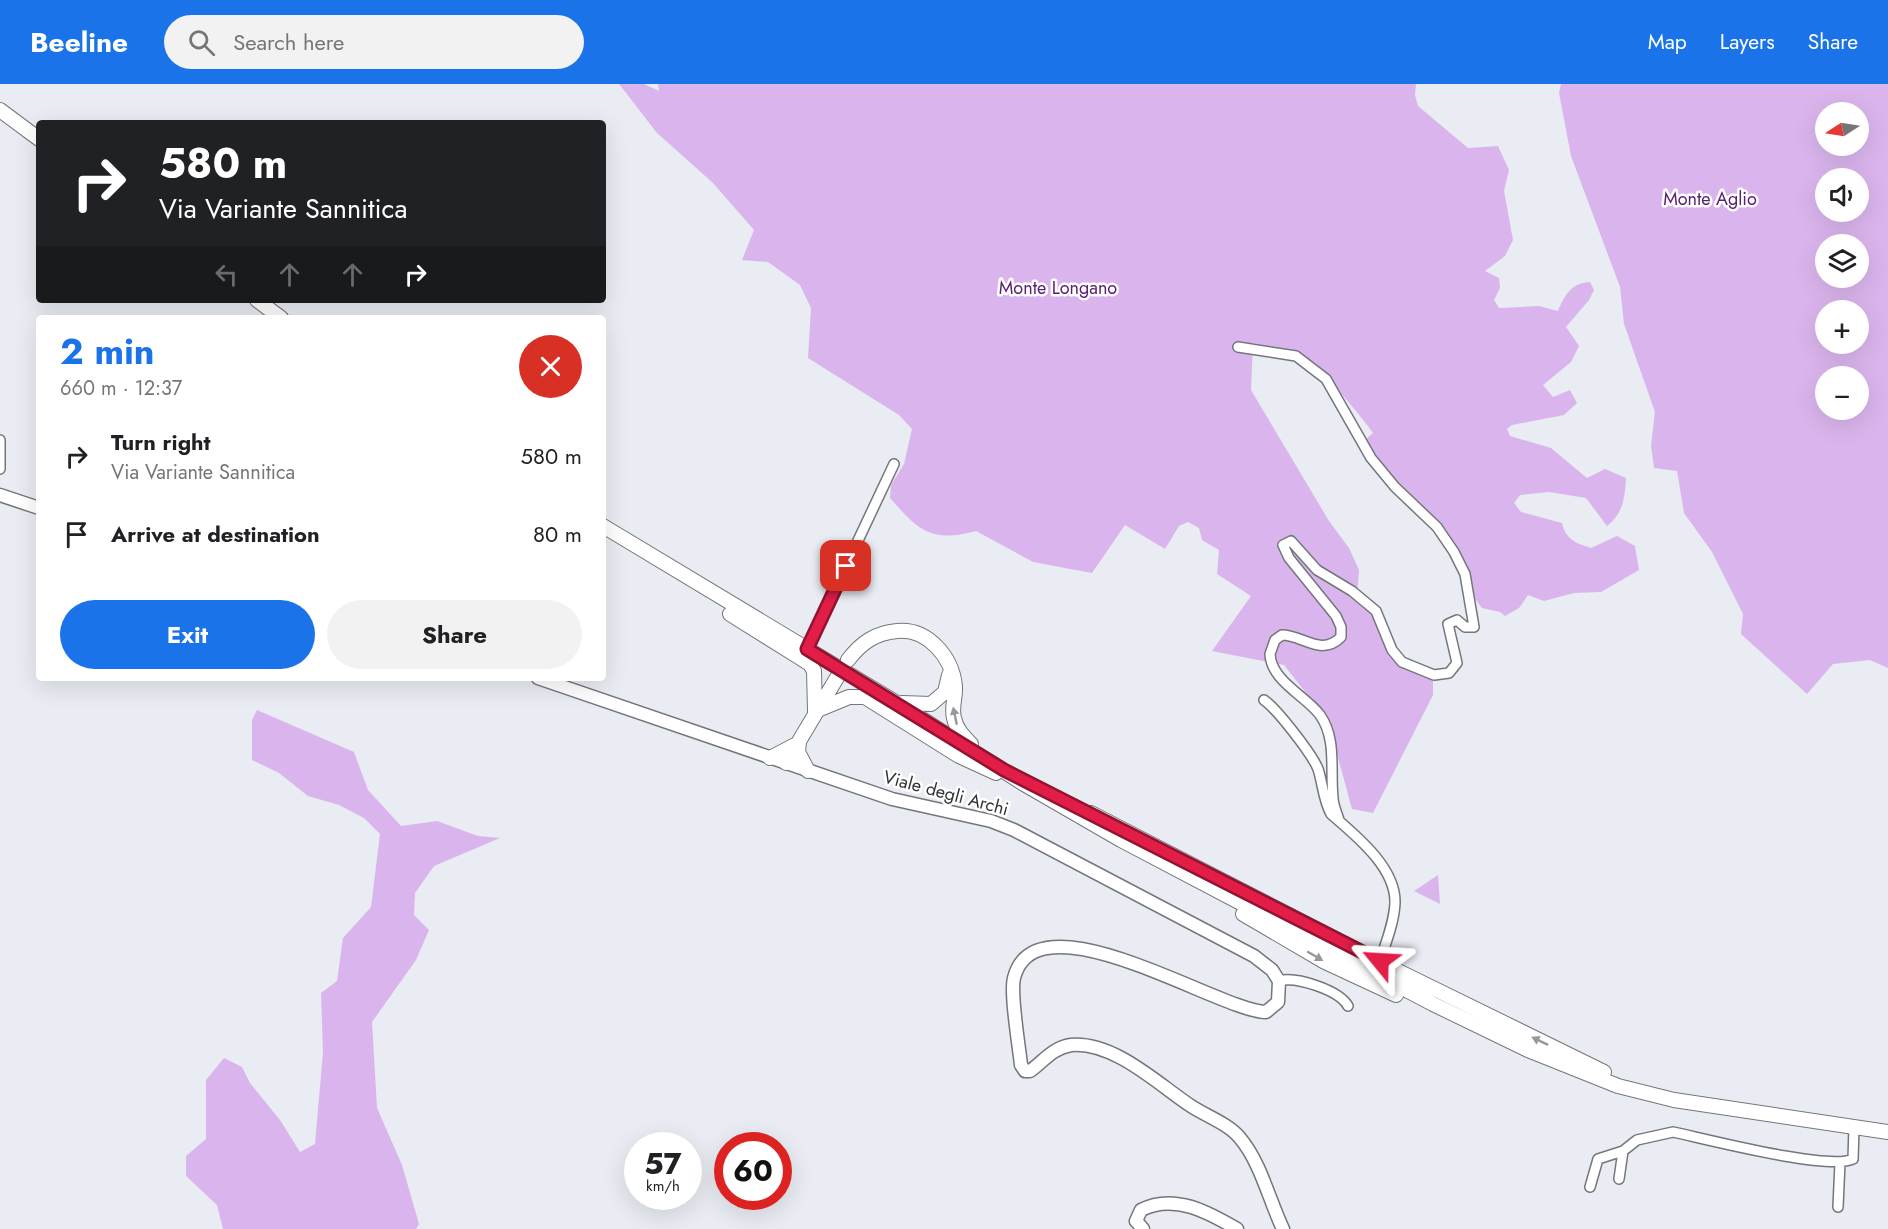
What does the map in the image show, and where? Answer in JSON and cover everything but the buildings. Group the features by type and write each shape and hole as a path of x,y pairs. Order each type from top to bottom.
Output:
{"main road":[{"path":"0,110 36,137"},
{"path":"260,303 277,315"},
{"path":"0,495 36,507"},
{"path":"606,528 897,703 1024,784 1121,840 1433,1004 1528,1050 1618,1086 1674,1100 1888,1132"},
{"path":"674,570 708,600 810,664 814,671 816,711"},
{"path":"848,660 873,636 903,631 919,635 933,643 943,653 955,686 952,708 954,722 981,755"},
{"path":"897,703 921,705 939,698 948,684 950,668"},
{"path":"786,763 838,676"},
{"name":"Viale degli Archi","path":"547,681 892,799 991,821 1014,830 1254,956 1272,970 1279,981"},
{"path":"816,711 849,697 864,697 959,756 1024,784"},
{"path":"770,758 788,750 799,741"},
{"path":"799,741 798,752 808,771"},
{"path":"1004,770 1380,961 1650,1094"},
{"path":"1279,981 1278,1002 1269,1011 1262,1012 1118,958 1071,948 1044,950 1030,956 1021,965 1013,983 1021,1065 1025,1071 1030,1071 1054,1050 1074,1045 1095,1049 1134,1064 1188,1104 1239,1136 1248,1150 1283,1229"},
{"path":"1143,1229 1136,1221 1141,1210 1157,1204 1173,1203 1193,1207 1237,1229"}],"street":[{"path":"1238,347 1296,356 1326,379 1371,458 1395,487 1437,527 1465,574 1474,627 1465,627 1457,620 1448,624 1457,663 1449,673 1434,675 1402,662 1392,650 1378,615 1364,599 1317,570 1290,541 1283,544 1285,552 1336,616 1341,627 1341,637 1328,645 1315,646 1282,635 1275,640 1270,654 1278,673 1319,713 1326,727 1332,751 1333,799 1339,820"},
{"path":"0,440 0,469"},
{"path":"807,649 894,464"},
{"path":"1264,700 1290,728 1317,768 1327,807 1366,849 1392,882 1394,913 1380,961"},
{"path":"1279,981 1290,978 1303,981 1344,999 1348,1006"},
{"path":"1590,1187 1598,1159 1623,1151 1637,1140 1673,1132 1791,1157 1840,1162 1853,1159 1854,1127"},
{"path":"1620,1179 1623,1151"},
{"path":"1838,1206 1840,1162"}],"green space":[{"name":"Monte Longano","path":"619,84 644,84 659,91 658,84 1416,84 1415,95 1418,106 1468,148 1498,146 1509,170 1504,191 1513,240 1505,256 1485,271 1499,278 1500,288 1494,300 1499,308 1539,306 1558,311 1566,295 1578,284 1590,282 1594,290 1589,300 1566,327 1579,346 1571,362 1543,385 1553,397 1570,390 1577,403 1564,415 1512,425 1507,429 1510,436 1551,448 1587,478 1605,469 1626,478 1620,511 1607,526 1586,498 1549,492 1520,495 1514,503 1521,512 1562,523 1572,540 1591,548 1617,536 1635,546 1639,570 1601,592 1574,593 1544,601 1528,595 1519,608 1505,616 1500,612 1482,608 1470,592 1455,547 1385,472 1365,440 1373,433 1343,396 1317,368 1297,355 1253,343 1251,390 1329,521 1349,548 1359,570 1357,598 1371,609 1387,649 1433,679 1433,695 1373,813 1352,809 1328,721 1284,665 1212,651 1251,596 1217,574 1219,550 1202,540 1199,528 1188,522 1179,526 1165,549 1125,525 1092,573 1033,562 976,531 948,536 937,535 909,519 890,498 891,485 904,464 912,429 899,415 808,358 811,308 800,285 768,262 742,260 754,230 713,183 657,133"},
{"name":"Monte Aglio","path":"1561,84 1888,84 1888,668 1870,660 1833,664 1807,694 1741,634 1743,614 1712,552 1684,513 1677,471 1654,468 1651,446 1655,412 1624,324 1620,287 1571,156 1559,93"},
{"path":"257,710 354,752 368,790 401,826 437,821 478,836 500,838 434,866 415,893 414,915 429,930 416,960 372,1022 377,1108 402,1165 419,1224 416,1229 223,1229 217,1205 186,1176 186,1156 206,1139 206,1080 224,1058 242,1067 250,1083 280,1120 300,1152 315,1144 323,1052 321,993 337,981 343,938 371,907 380,834 364,818 339,805 308,796 279,773 252,760 252,720"},
{"path":"1438,875 1440,904 1414,891"}],"route":[{"path":"846,566 807,649 1004,770 1380,961"}]}
